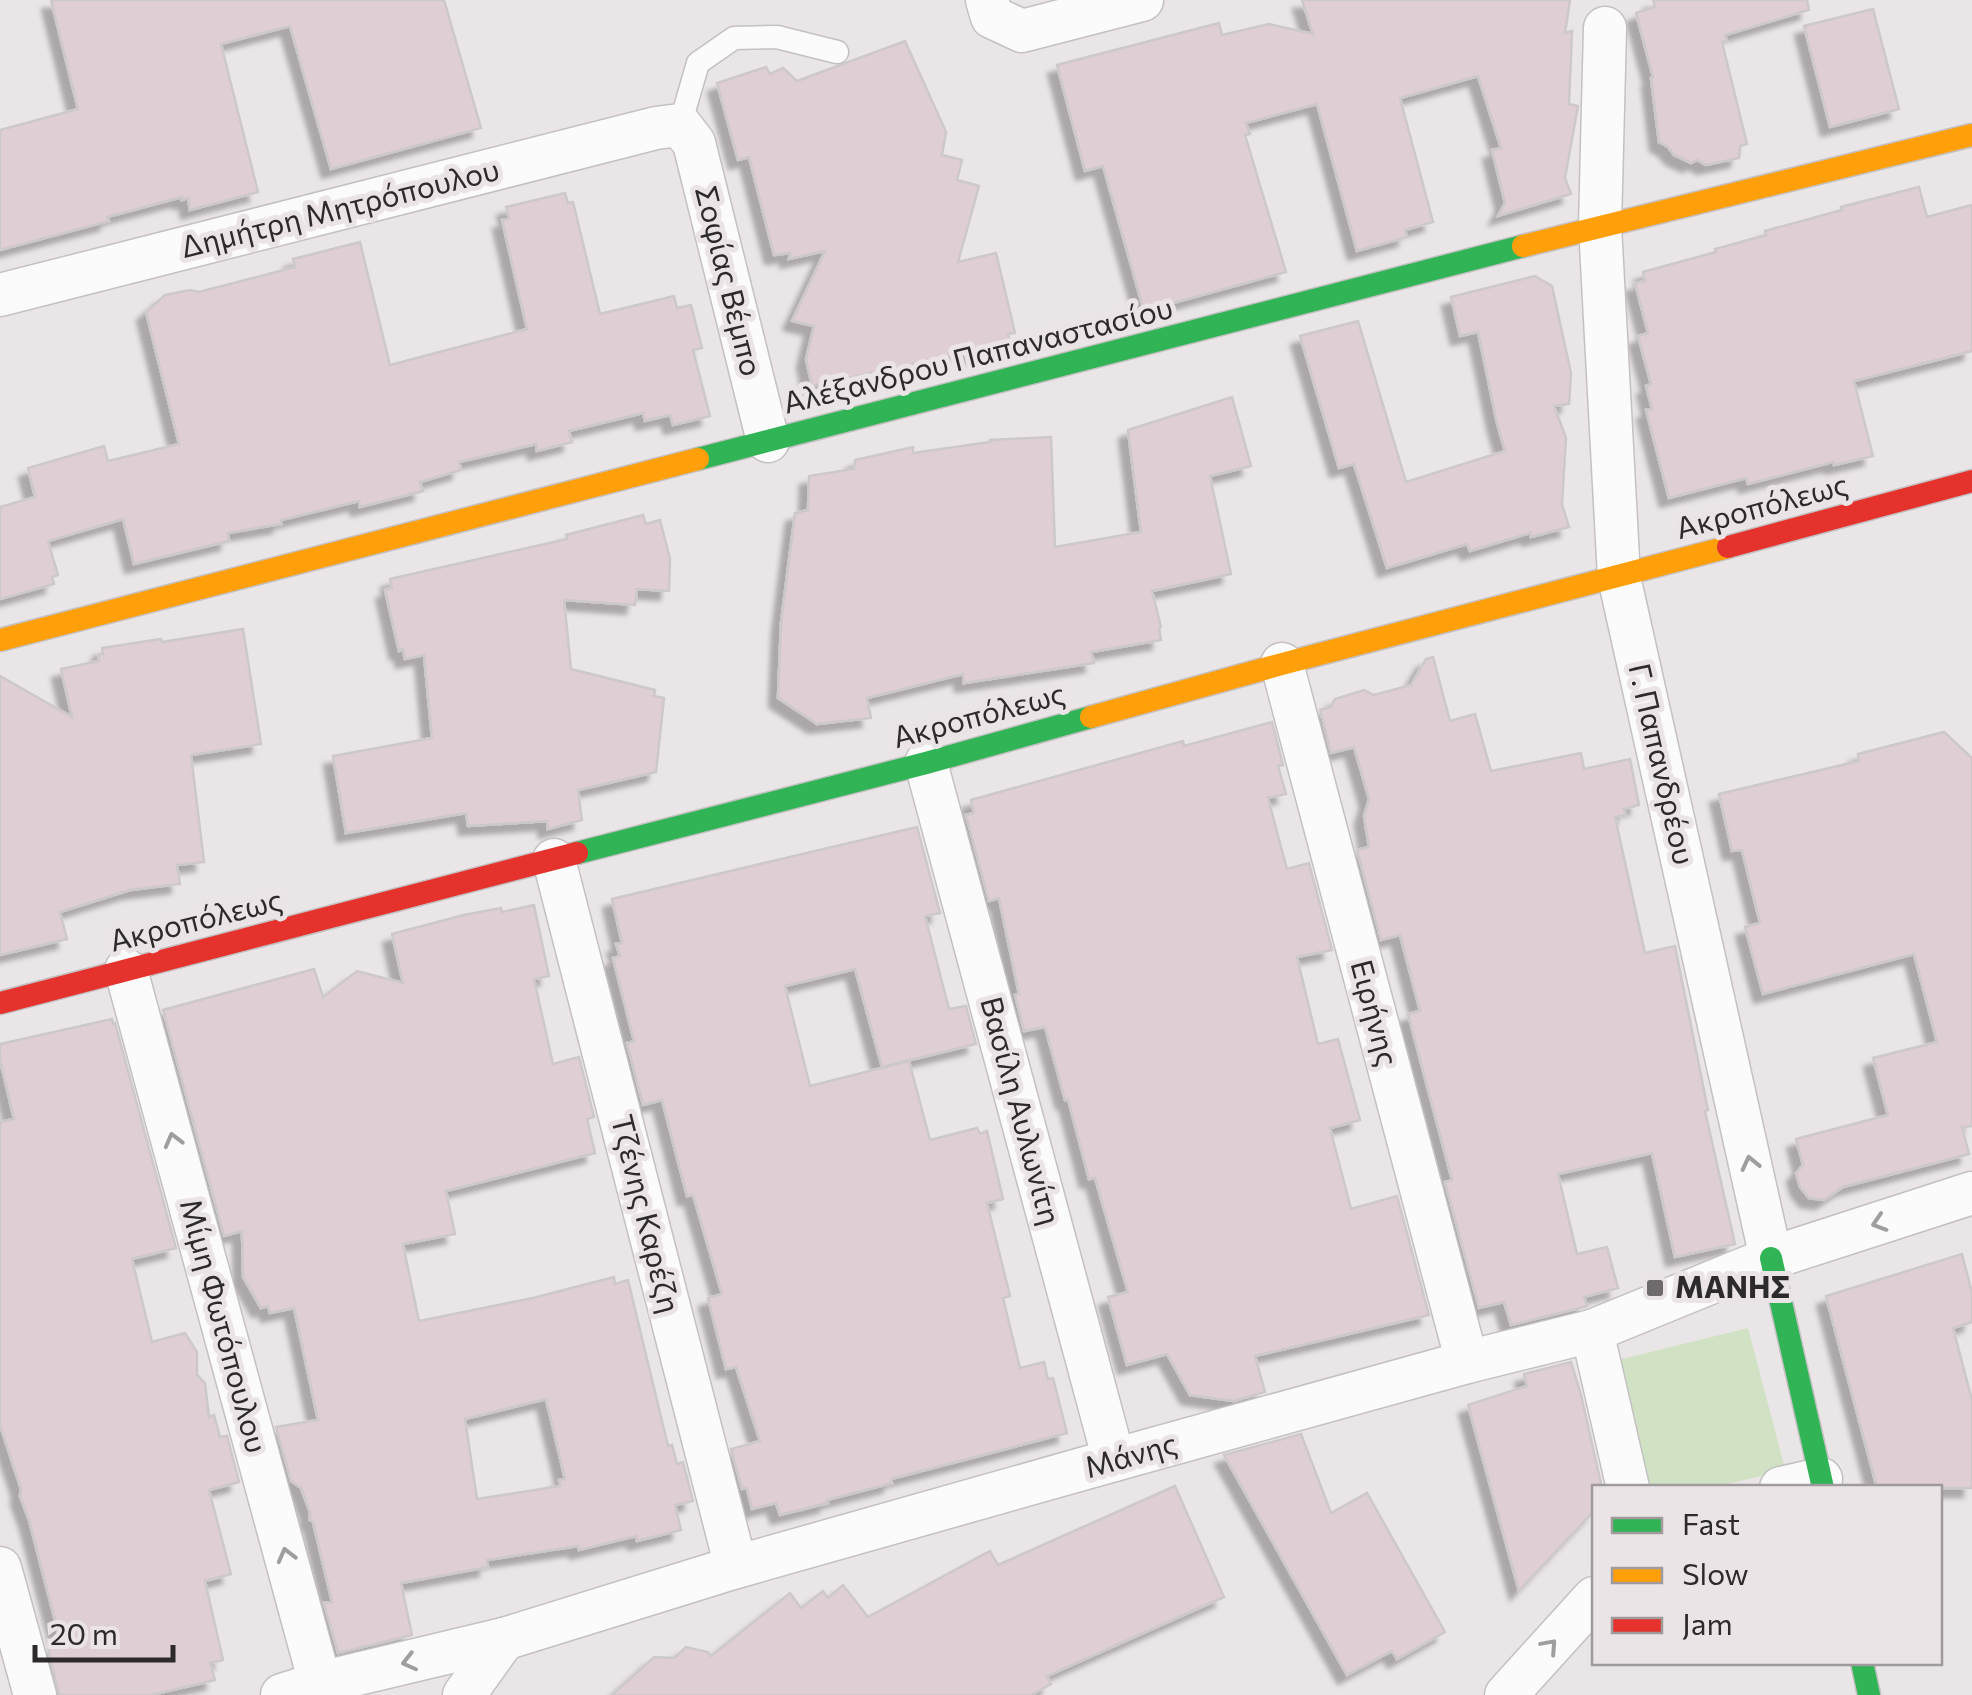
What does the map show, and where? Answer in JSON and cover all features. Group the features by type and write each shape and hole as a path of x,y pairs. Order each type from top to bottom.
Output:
{"street":[{"path":"987,0 992,17 1022,31 1142,0"},
{"name":"Γ. Παπανδρέου","path":"1605,28 1600,226 1619,578 1771,1258 1808,1485"},
{"name":"Δημήτρη Μητρόπουλου","path":"0,295 680,125"},
{"name":"Σοφίας Βέμπο","path":"680,125 694,143 768,440"},
{"name":"Αλέξανδρου Παπαναστασίου","path":"0,640 1600,226 1972,135"},
{"name":"Ακροπόλεως","path":"0,1002 926,762 1972,481"},
{"name":"Ειρήνης","path":"1282,664 1467,1362"},
{"name":"Βασίλη Αυλωνίτη","path":"926,762 1114,1460"},
{"name":"Τζένης Καρέζη","path":"554,860 736,1568"},
{"name":"Μίμη Φωτόπουλου","path":"126,970 301,1689"},
{"name":"Μάνης","path":"301,1689 504,1639 1114,1460 1592,1331 1771,1258 1972,1194"},
{"path":"1592,1331 1627,1485"},
{"path":"0,1568 34,1695"},
{"path":"1506,1695 1592,1600"},
{"path":"464,1695 504,1639"},
{"path":"1863,1665 1869,1695"}],"lane":[{"path":"680,125 698,63 734,38 777,38 838,52"}],"green space":[{"path":"1748,1328 1784,1465 1778,1472 1723,1485 1645,1485 1614,1361"}],"building":[{"path":"51,0 444,0 481,128 331,169 290,26 221,44 258,192 190,210 188,198 182,197 0,250 0,130 78,109"},
{"path":"1302,0 1570,0 1565,33 1572,31 1569,104 1578,106 1565,178 1571,194 1498,216 1505,203 1492,150 1501,148 1478,76 1400,98 1433,222 1405,230 1407,237 1357,251 1317,104 1246,123 1250,134 1245,135 1286,272 1144,311 1103,166 1085,171 1057,65 1219,23 1222,35 1269,24 1313,34"},
{"path":"1653,0 1807,0 1809,10 1725,35 1727,41 1722,42 1747,144 1740,146 1739,158 1706,165 1697,160 1691,163 1659,142 1653,77 1636,13 1655,7"},
{"path":"1873,9 1899,109 1830,127 1804,26"},
{"path":"905,41 946,132 942,155 962,160 957,180 979,186 958,262 996,253 1015,333 1008,334 1011,346 975,355 974,350 812,386 806,359 814,326 792,321 825,251 789,259 790,253 774,255 749,157 738,160 717,83 766,67 770,74 783,68 797,81"},
{"path":"1919,187 1927,217 1972,205 1972,351 1854,381 1873,456 1748,484 1746,478 1669,498 1646,410 1652,409 1646,386 1651,384 1638,336 1648,333 1635,283 1645,281 1643,272 1716,252 1715,249 1766,235 1765,231 1842,210 1841,207"},
{"path":"565,193 568,203 573,202 600,314 674,296 677,308 691,305 702,348 693,350 710,416 673,425 670,415 645,421 643,413 569,431 572,442 537,451 536,444 459,462 461,470 420,482 423,491 360,507 359,501 281,520 281,524 228,533 229,541 134,564 123,519 48,541 58,575 52,577 54,584 0,599 0,507 35,497 28,468 104,446 108,461 179,444 146,312 165,295 199,292 295,267 293,259 360,242 390,365 527,329 502,220 509,218 506,207"},
{"path":"1535,276 1552,286 1571,373 1569,404 1554,406 1566,438 1562,504 1569,527 1531,537 1530,533 1470,551 1467,544 1387,568 1354,464 1339,468 1300,336 1358,321 1406,482 1505,451 1478,332 1460,336 1451,297"},
{"path":"1232,397 1251,466 1210,476 1231,574 1152,591 1161,640 1091,652 1094,663 964,683 963,674 867,698 871,718 817,724 778,698 781,623 795,513 808,510 809,476 854,469 855,460 913,447 913,453 990,440 1051,437 1055,547 1141,532 1128,430"},
{"path":"643,515 646,524 660,520 670,559 669,591 637,589 635,605 564,600 571,669 655,690 654,696 664,698 656,772 578,790 582,820 548,829 547,821 468,826 466,813 346,833 333,756 432,738 424,655 405,659 403,649 399,651 385,590 392,588 390,579 567,539 566,535"},
{"path":"243,629 261,744 191,755 204,862 177,865 180,884 130,890 60,912 67,939 0,955 0,676 72,717 61,669 99,661 102,648"},
{"path":"1433,657 1450,721 1475,714 1491,771 1581,753 1584,769 1630,759 1639,805 1624,809 1626,815 1615,817 1645,953 1675,946 1708,1110 1705,1111 1735,1244 1675,1257 1652,1153 1558,1174 1577,1254 1607,1247 1618,1288 1584,1297 1587,1306 1511,1325 1504,1302 1479,1308 1445,1182 1452,1180 1408,1014 1420,1011 1400,935 1381,940 1357,850 1369,847 1364,816 1369,799 1354,747 1331,753 1320,710 1331,707 1335,699 1364,690 1374,695 1411,685 1426,659"},
{"path":"1272,722 1286,794 1268,798 1287,869 1309,863 1332,950 1297,957 1318,1044 1338,1039 1360,1120 1330,1128 1351,1209 1397,1196 1429,1315 1255,1356 1265,1392 1234,1401 1190,1395 1167,1354 1127,1365 1108,1297 1128,1292 1095,1178 1089,1179 1045,1027 1024,1031 999,898 989,901 966,815 974,813 971,800 1183,741 1184,746"},
{"path":"1944,732 1972,758 1972,1126 1962,1127 1969,1154 1843,1187 1824,1200 1809,1198 1796,1173 1803,1165 1796,1139 1888,1115 1873,1058 1937,1042 1914,954 1763,994 1745,927 1760,923 1742,850 1732,851 1719,794 1859,761 1858,754"},
{"path":"917,827 940,913 925,916 949,1009 966,1006 976,1044 882,1067 855,969 785,986 810,1086 909,1061 930,1140 977,1128 980,1134 987,1131 1003,1199 987,1203 1010,1296 1003,1298 1020,1368 1044,1362 1048,1379 1053,1378 1067,1433 891,1479 892,1483 780,1515 776,1503 752,1509 731,1449 760,1441 736,1367 726,1369 708,1298 722,1294 693,1195 687,1196 662,1100 643,1105 627,1043 634,1041 613,958 620,956 616,944 622,943 612,899"},
{"path":"534,905 549,976 534,979 553,1064 579,1057 594,1117 587,1119 595,1153 446,1191 455,1234 403,1244 419,1321 614,1277 615,1284 628,1280 668,1446 672,1445 677,1464 683,1462 693,1501 675,1505 681,1530 579,1550 578,1546 487,1560 488,1567 401,1583 412,1635 338,1653 324,1603 332,1602 313,1522 301,1488 291,1481 276,1427 318,1420 294,1308 270,1313 268,1306 261,1308 243,1277 242,1231 224,1236 163,1010 314,969 323,997 357,971 403,983 392,934 464,915 501,908 502,912","holes":["546,1399 565,1479 559,1480 560,1486 477,1499 465,1419"]},
{"path":"112,1019 176,1248 132,1259 152,1342 185,1333 197,1352 197,1375 205,1383 209,1417 214,1415 220,1437 227,1436 239,1482 209,1490 231,1574 205,1581 223,1660 210,1663 215,1680 151,1695 59,1695 48,1648 61,1644 21,1489 0,1425 0,1122 14,1119 0,1044"},
{"path":"1962,1254 1972,1293 1972,1322 1953,1328 1972,1400 1972,1488 1876,1485 1826,1296"},
{"path":"1571,1362 1601,1485 1592,1485 1592,1513 1519,1591 1468,1405 1527,1386 1524,1374"},
{"path":"1301,1434 1331,1513 1367,1493 1445,1632 1397,1659 1392,1651 1347,1675 1224,1455"},
{"path":"1175,1486 1224,1597 1047,1676 1051,1684 1031,1695 612,1695 654,1657 674,1658 686,1647 711,1656 790,1593 801,1608 823,1591 828,1598 843,1585 868,1617 990,1551 998,1565"}],"traffic: fast":[{"path":"698,459 1523,246"},
{"path":"577,853 1091,717"},
{"path":"1771,1258 1822,1485"},
{"path":"1863,1665 1869,1695"}],"traffic: slow":[{"path":"1523,246 1972,135"},
{"path":"0,640 698,459"},
{"path":"1091,717 1728,547"}],"traffic: jam":[{"path":"1728,547 1972,481"},
{"path":"0,1003 577,853"}],"place":[{"name":"ΜΑΝΗΣ","path":"1655,1288"}]}
